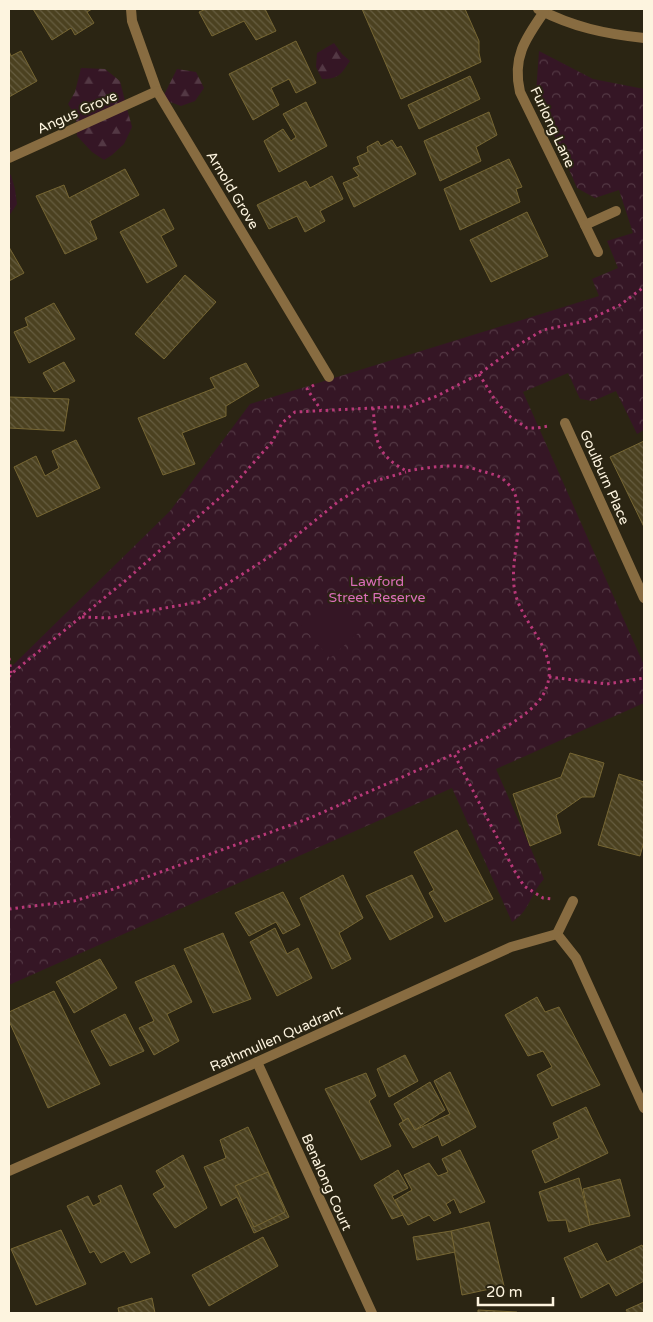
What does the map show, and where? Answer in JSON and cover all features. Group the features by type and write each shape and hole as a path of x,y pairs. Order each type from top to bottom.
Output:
{"street":[{"name":"Arnold Grove","path":"131,9 132,21 157,90 329,377"},
{"path":"541,10 562,21 589,29 622,36 644,38"},
{"name":"Furlong Lane","path":"541,10 520,56 517,81 526,105 598,252"},
{"name":"Angus Grove","path":"9,158 157,90"},
{"path":"584,225 616,211"},
{"name":"Goulburn Place","path":"565,423 644,598"},
{"path":"572,901 557,934 576,958 644,1108"},
{"name":"Rathmullen Quadrant","path":"9,1171 257,1062 511,947 557,934"},
{"name":"Benalong Court","path":"257,1062 372,1313"}],"path":[{"path":"10,676 125,581 232,487 272,442 282,423 295,412 408,407 438,396 479,374 543,330 586,321 620,305 644,287"},
{"path":"479,374 495,400 509,416 527,428 565,423"},
{"path":"373,408 376,435 380,448 387,458 406,471"},
{"path":"9,909 74,901 108,891 310,818 454,754 516,721 533,707 544,694 549,677 549,660 519,606 512,577 518,523 518,506 513,489 501,477 467,467 436,467 406,471 368,483 339,501 269,557 199,602 108,618 82,617"},
{"path":"9,658 10,676"},
{"path":"549,677 607,684 644,678"},
{"path":"454,754 524,886 542,898 572,901"}],"green space":[{"path":"334,43 350,61 336,77 322,79 316,67 317,53"},
{"name":"Lawford Street Reserve","path":"539,51 593,79 644,89 644,430 637,434 616,391 593,401 580,399 568,373 523,392 644,665 644,703 496,769 544,879 526,908 512,922 452,788 9,985 9,666 13,665 170,511 250,404 599,296 592,279 618,268 607,241 633,233 619,190 595,198 577,188 536,93"},
{"path":"81,68 105,69 120,81 132,127 124,144 104,160 92,152 77,136 76,117 68,104 75,92"},
{"path":"177,69 196,72 204,88 195,101 181,106 162,99"},
{"path":"9,174 15,189 17,204 9,216"},
{"path":"334,595 364,628 330,658 301,625"}],"building":[{"path":"33,9 92,9 87,12 94,23 75,35 71,28 52,40"},
{"path":"206,9 265,9 276,31 256,40 244,21 212,36 199,12"},
{"path":"362,9 465,9 479,41 481,62 401,99"},
{"path":"296,41 316,83 296,93 289,79 271,88 279,105 253,120 229,74"},
{"path":"9,51 11,56 21,51 37,81 9,97"},
{"path":"470,76 480,99 419,129 408,105"},
{"path":"306,102 327,146 279,172 264,141 283,129 291,141 296,137 283,114"},
{"path":"489,112 497,135 476,147 481,161 440,181 424,141"},
{"path":"392,140 397,148 401,146 416,174 354,207 343,183 359,176 353,168 360,165 357,157 368,152 367,147 378,141 381,146"},
{"path":"509,159 522,187 516,189 520,202 460,230 444,189"},
{"path":"125,169 139,195 90,221 97,239 65,254 36,196 64,185 69,198"},
{"path":"332,176 343,199 320,211 325,221 305,232 297,216 269,229 257,205 306,181 310,188"},
{"path":"164,209 174,229 161,236 177,266 147,283 120,232"},
{"path":"527,212 548,256 491,282 470,240"},
{"path":"9,247 24,273 9,281"},
{"path":"185,275 216,302 164,359 135,334"},
{"path":"54,303 75,339 29,363 14,332 28,326 25,318"},
{"path":"64,362 75,381 54,392 43,373"},
{"path":"246,363 259,386 226,406 226,416 182,433 195,464 163,475 138,418 215,388 210,378"},
{"path":"9,397 69,399 64,431 9,428"},
{"path":"76,440 100,488 37,517 14,467 36,456 45,476 59,468 52,451"},
{"path":"644,441 644,527 610,457"},
{"path":"570,753 604,763 594,797 582,797 556,815 561,833 530,846 513,794 561,777"},
{"path":"619,774 644,782 644,841 640,856 598,845"},
{"path":"457,830 493,899 445,922 429,893 434,890 414,852"},
{"path":"343,875 363,918 339,933 351,959 332,969 300,898"},
{"path":"412,875 433,917 390,940 366,896"},
{"path":"283,892 300,925 283,934 276,922 249,936 235,913"},
{"path":"275,928 287,954 298,948 312,978 277,996 250,942"},
{"path":"223,933 251,999 213,1013 184,949"},
{"path":"100,959 117,988 74,1013 56,982"},
{"path":"174,965 192,1002 167,1014 179,1041 154,1055 139,1028 154,1021 135,982"},
{"path":"54,991 100,1084 48,1108 9,1021 9,1012"},
{"path":"537,997 545,1012 559,1007 600,1085 552,1106 537,1075 552,1067 543,1051 528,1056 505,1015"},
{"path":"125,1014 144,1051 110,1066 91,1031"},
{"path":"405,1055 418,1081 389,1097 377,1069"},
{"path":"450,1072 476,1127 442,1146 438,1135 413,1148 399,1124 408,1118 415,1130 450,1114 434,1081"},
{"path":"366,1073 376,1096 369,1101 391,1146 361,1160 325,1089"},
{"path":"430,1082 445,1110 415,1130 408,1118 403,1121 394,1104"},
{"path":"586,1107 608,1153 545,1183 532,1151 559,1138 553,1123"},
{"path":"248,1127 289,1217 254,1233 237,1197 221,1206 204,1167 226,1158 220,1140"},
{"path":"460,1150 485,1202 460,1213 454,1199 446,1204 451,1213 434,1221 429,1215 408,1225 395,1200 412,1190 404,1175 429,1163 438,1176 448,1172 442,1159"},
{"path":"183,1155 207,1208 175,1228 153,1194 165,1187 156,1171"},
{"path":"398,1170 408,1188 392,1196 403,1215 392,1219 374,1185"},
{"path":"268,1172 285,1212 254,1227 235,1186"},
{"path":"579,1178 590,1225 569,1232 566,1220 548,1221 539,1192"},
{"path":"620,1179 630,1216 590,1225 583,1189"},
{"path":"121,1185 150,1253 131,1263 124,1251 101,1263 94,1251 90,1253 67,1206 88,1196 93,1206 101,1202 98,1196"},
{"path":"489,1222 504,1286 462,1295 451,1231"},
{"path":"61,1230 86,1284 36,1305 11,1249"},
{"path":"451,1231 455,1252 417,1260 413,1237"},
{"path":"263,1237 278,1266 209,1306 192,1275"},
{"path":"597,1243 607,1262 642,1245 644,1249 644,1281 616,1296 609,1283 581,1298 564,1258"},
{"path":"152,1298 155,1313 119,1313 118,1308"},
{"path":"644,1302 644,1313 628,1313 626,1310"},
{"path":"478,1310 517,1312 517,1313 478,1313"}]}
